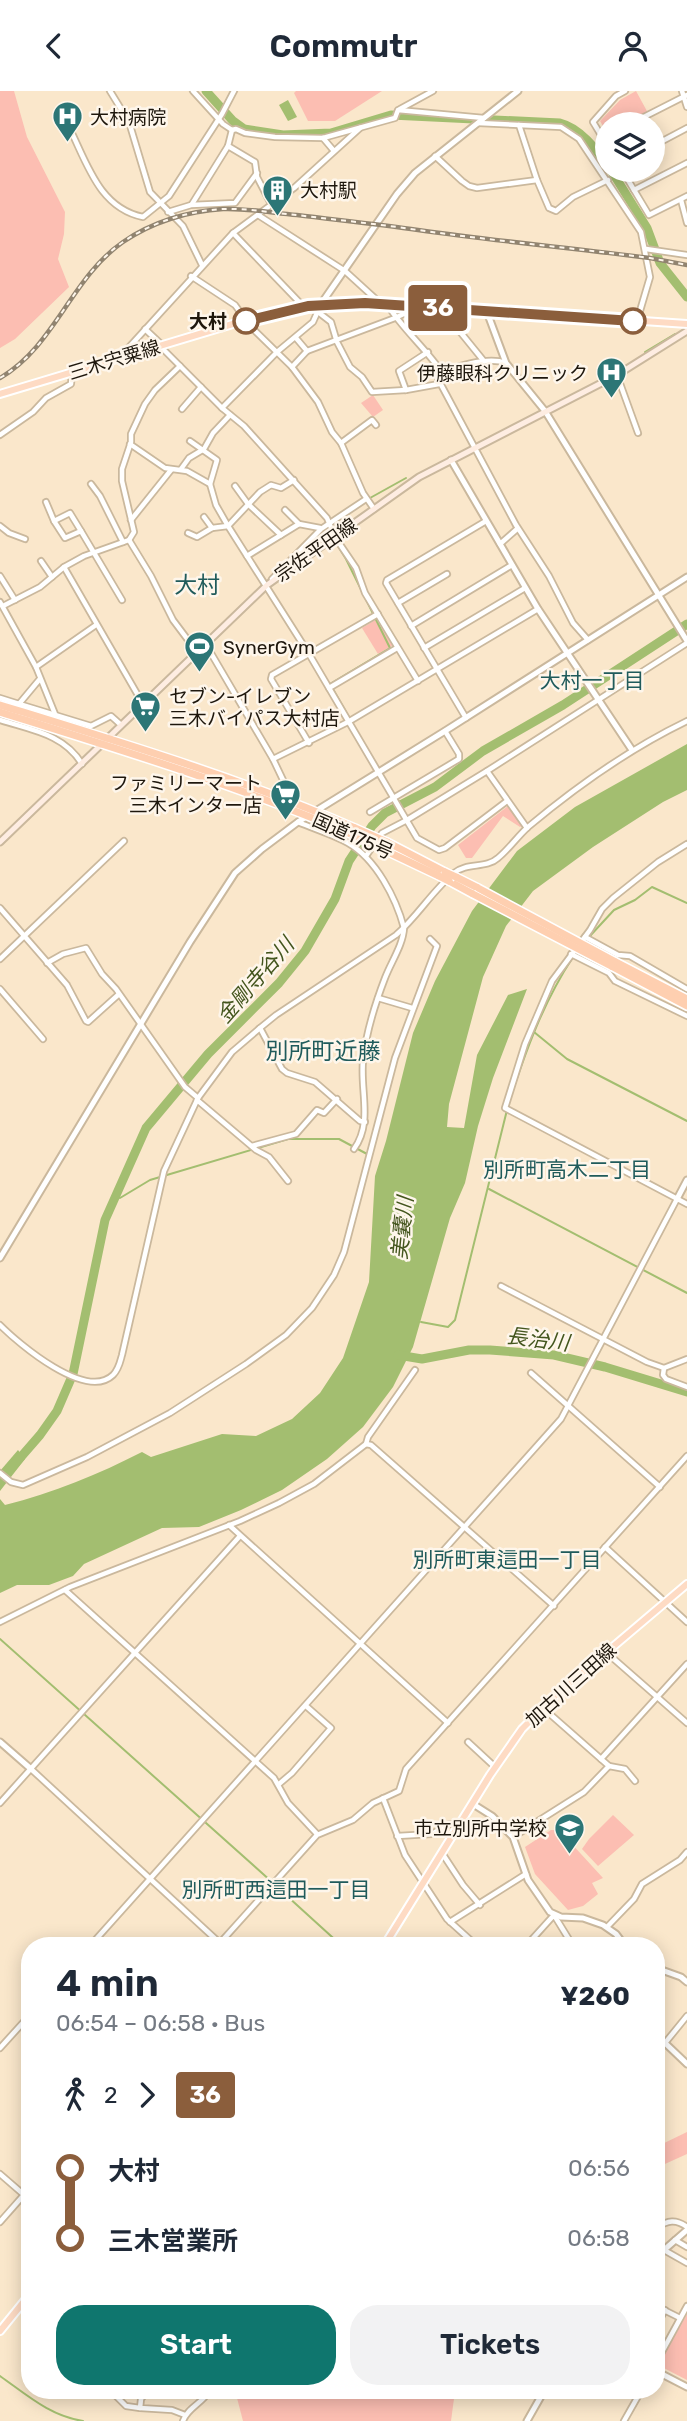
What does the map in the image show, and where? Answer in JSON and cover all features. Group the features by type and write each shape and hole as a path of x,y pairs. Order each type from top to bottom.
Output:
{"highway":[{"name":"国道175号","path":"0,705 353,831"},
{"name":"国道175号","path":"0,712 202,768 293,801 687,999"},
{"name":"国道175号","path":"613,963 687,1006"}],"main road":[{"name":"三木宍粟線","path":"0,394 246,321 321,304 384,304 687,324"},
{"name":"宗佐平田線","path":"0,842 267,585 419,477 618,375 687,331"},
{"name":"加古川三田線","path":"390,1937 495,1767 522,1729 606,1652 687,1584"},
{"path":"0,2331 21,2305"}],"street":[{"path":"110,91 129,123 150,192 183,226 202,265"},
{"path":"193,91 232,130 266,136 323,138 395,118 398,110 433,91"},
{"path":"69,127 106,197 120,210 143,217 169,196 234,91"},
{"path":"222,408 277,352 313,322 321,304 397,194 415,173 518,91"},
{"path":"602,112 616,96 625,91"},
{"path":"651,112 684,94 687,107"},
{"path":"398,110 484,118"},
{"path":"477,123 561,127 579,139 595,162"},
{"path":"519,125 549,208 556,211 573,197 604,182"},
{"path":"120,358 191,276 233,233 294,188 360,128"},
{"path":"665,140 687,128"},
{"path":"191,205 228,146 232,130"},
{"path":"323,138 334,152"},
{"path":"228,146 255,162 264,194 271,204"},
{"path":"435,155 469,186 477,188 537,180"},
{"path":"634,190 687,163"},
{"path":"168,212 191,205 235,202 257,173"},
{"path":"609,182 641,232 646,249 650,277 637,321"},
{"path":"629,182 649,215 687,197"},
{"path":"680,200 687,223"},
{"path":"258,215 345,271 384,304 428,352 443,374"},
{"path":"233,233 303,306"},
{"path":"646,249 687,255"},
{"path":"191,276 228,299 292,367 318,402 332,432 341,443 366,499 374,509"},
{"path":"292,367 307,352 396,318 414,306"},
{"path":"432,307 445,323 457,328 483,360"},
{"path":"366,856 382,833 487,771 687,640 545,411 506,363 487,312"},
{"path":"318,313 331,322 349,367 362,377 372,392 439,384"},
{"path":"145,329 222,408 244,426 329,522 335,537 353,562 365,593 418,681"},
{"path":"296,338 307,352"},
{"path":"406,390 399,370 428,352"},
{"path":"506,363 483,360 443,374 438,379 439,384 518,529 549,576 573,623 588,640"},
{"path":"56,715 39,680 36,667 1,604 40,587 64,567 94,552 126,541 134,532 121,481 122,469 131,444 132,429 155,390 180,366"},
{"path":"0,435 33,412 46,398 71,384 72,373"},
{"path":"618,375 638,433"},
{"path":"182,409 201,387"},
{"path":"181,469 189,458 204,449 213,433 230,415"},
{"path":"341,443 372,420 376,425"},
{"path":"190,441 217,460 210,484 216,505 309,654 417,838 439,850 508,801"},
{"path":"131,444 171,470 181,469 210,484"},
{"path":"451,460 538,609 632,750"},
{"path":"130,520 171,470"},
{"path":"188,533 197,537 212,528 228,526 248,504 271,485 281,488 294,480"},
{"path":"91,484 151,576 173,620 197,652"},
{"path":"235,486 248,504 281,534"},
{"path":"267,585 329,522 366,499"},
{"path":"46,502 65,538 81,531"},
{"path":"285,510 299,524 321,529"},
{"path":"54,521 70,513 122,600"},
{"path":"204,517 212,528"},
{"path":"466,718 386,583 486,521"},
{"path":"247,556 299,524"},
{"path":"0,526 25,539"},
{"path":"500,544 518,529"},
{"path":"41,561 52,577"},
{"path":"411,626 512,565"},
{"path":"64,567 142,704"},
{"path":"398,604 447,574"},
{"path":"0,576 15,600"},
{"path":"0,1258 190,942 236,873 298,822 687,577"},
{"path":"424,648 526,587"},
{"path":"273,759 348,722 538,609"},
{"path":"309,743 271,679 272,675 378,614"},
{"path":"36,667 96,625"},
{"path":"205,643 273,759 293,801"},
{"path":"329,688 397,648"},
{"path":"19,704 39,680"},
{"path":"0,698 91,726 111,716 121,725"},
{"path":"0,720 56,739 68,746 82,764"},
{"path":"0,1325 28,1351 78,1377 91,1381 104,1380 117,1370 164,1171 198,1099 232,1052 276,1015 404,928 456,870 488,865 498,859 527,828 632,750 687,721"},
{"path":"370,813 459,759 459,754 445,731"},
{"path":"487,771 527,828"},
{"path":"298,822 349,844 366,856 385,884 404,928 377,998 363,1063 365,1122 360,1141 354,1149"},
{"path":"0,959 124,841"},
{"path":"687,844 658,862 602,909 547,989 525,1045 505,1108 687,1204"},
{"path":"0,908 67,985 88,1023 118,995"},
{"path":"584,937 618,955 630,956 679,987 687,989"},
{"path":"0,1473 11,1482 23,1485 87,1457 170,1413 246,1364 286,1335 312,1308 334,1275 344,1252 395,1058 437,946 430,939"},
{"path":"47,963 63,954 86,948 185,1087 252,1146 269,1157 288,1181"},
{"path":"571,954 609,973 615,981 687,1016"},
{"path":"0,989 43,1039"},
{"path":"377,998 412,1008"},
{"path":"260,1028 282,1069 315,1082 360,1121 365,1122"},
{"path":"252,1146 296,1134 317,1109 324,1113 337,1099"},
{"path":"98,1937 561,1419 687,1180"},
{"path":"501,1286 647,1362 664,1368 687,1359"},
{"path":"664,1368 663,1375 666,1379 687,1387"},
{"path":"0,1622 65,1590 229,1525 314,1485 366,1444 368,1437 415,1370"},
{"path":"531,1373 660,1487"},
{"path":"366,1444 371,1445 554,1606"},
{"path":"228,1937 317,1835 353,1819 373,1803 399,1790 406,1769 687,1457"},
{"path":"229,1525 448,1723"},
{"path":"0,1803 240,1536"},
{"path":"606,1548 687,1622"},
{"path":"65,1590 256,1761 279,1784 288,1803 317,1835"},
{"path":"606,1652 687,1723"},
{"path":"601,1759 686,1667"},
{"path":"279,1784 331,1728 306,1705"},
{"path":"543,1708 609,1766 625,1769 635,1781"},
{"path":"0,1742 213,1937"},
{"path":"468,1742 495,1767"},
{"path":"513,1837 584,1792 609,1766"},
{"path":"383,1798 405,1855 450,1922 467,1937"},
{"path":"473,1804 492,1815 513,1837 526,1874 567,1937"},
{"path":"397,1836 432,1834 449,1823 460,1824"},
{"path":"607,1927 634,1899 642,1884 680,1860 687,1852"},
{"path":"442,1853 480,1905"},
{"path":"450,1922 526,1874"},
{"path":"554,1915 583,1918 607,1927 618,1937"},
{"path":"534,1937 554,1915"},
{"path":"665,1971 687,1982"},
{"path":"687,2015 665,2043 687,2064"},
{"path":"0,2048 21,2024"},
{"path":"0,2174 21,2192"},
{"path":"0,2222 21,2198"},
{"path":"665,2222 678,2220 687,2228 665,2249"},
{"path":"675,2241 687,2247"},
{"path":"665,2251 687,2263"},
{"path":"665,2346 687,2306"},
{"path":"665,2310 680,2318"},
{"path":"665,2376 687,2387"},
{"path":"118,2399 125,2406 172,2410 184,2418 203,2399"},
{"path":"140,2409 141,2399"},
{"path":"527,2421 539,2399"},
{"path":"625,2421 637,2399"}],"shaded area":[{"path":"0,91 14,91 27,137 65,212 64,234 58,259 69,287 15,339 0,348"},
{"path":"382,91 335,121 308,121 294,93"},
{"path":"636,91 647,112 609,112 620,100"},
{"path":"373,395 383,410 373,417 361,403"},
{"path":"377,619 381,620 395,644 378,654 362,628"},
{"path":"508,806 523,825 520,827 503,816 472,858 466,858 458,845"},
{"path":"613,1815 634,1835 598,1866 582,1849"},
{"path":"551,1830 559,1830 603,1878 592,1883 598,1894 583,1906 568,1910 535,1874 525,1847"},
{"path":"687,2132 687,2154 665,2164 665,2143"},
{"path":"687,2314 687,2380 665,2369 665,2353"},
{"path":"237,2399 454,2399 451,2421 243,2421"}],"water":[{"path":"288,100 297,117 288,121 279,105"},
{"name":"美嚢川","path":"687,744 687,790 663,802 593,847 533,891 506,926 483,977 449,1104 447,1127 464,1128 477,1055 508,995 527,989 493,1078 478,1126 465,1183 450,1218 413,1347 393,1387 363,1427 327,1459 282,1490 241,1510 199,1527 162,1528 84,1564 73,1576 49,1585 17,1585 0,1593 0,1499 5,1505 41,1495 142,1452 151,1457 222,1434 256,1436 292,1419 320,1393 343,1358 369,1282 375,1176 413,1033 435,981 472,911 517,851 575,807"},
{"path":"18,1450 25,1459 0,1491 0,1471"}],"waterway":[{"name":"金剛寺谷川","path":"206,91 233,121 244,129 283,135 331,133 391,115 560,123 581,134 595,149"},
{"name":"金剛寺谷川","path":"618,182 647,228 660,263 687,297"},
{"path":"645,352 675,334"},
{"path":"370,498 406,478"},
{"path":"335,541 390,648 330,684 350,719"},
{"name":"金剛寺谷川","path":"0,1481 57,1411 73,1374 105,1220 146,1128 208,1054 279,983 305,951 335,899 349,861 372,826 385,813 435,787 483,751 563,705 687,624"},
{"path":"391,790 402,806"},
{"path":"589,937 614,910 635,900 652,887 687,903"},
{"path":"509,1102 536,1027 573,957"},
{"path":"534,1032 567,1059 687,1121"},
{"path":"421,1322 448,1327 455,1320 507,1110"},
{"path":"115,1194 120,1198 150,1180 288,1139 339,1139 367,1154"},
{"path":"489,1189 687,1293"},
{"name":"長治川","path":"398,1355 422,1359 469,1350 554,1355 605,1367 687,1392"},
{"path":"0,1639 272,1882"},
{"path":"276,1886 332,1937"},
{"path":"0,2376 21,2391"},
{"path":"32,2399 60,2415 83,2421"}],"railway":[{"path":"0,378 35,348 105,257 123,242 146,229 197,212 223,209 260,211 650,258 687,265"}],"bus line":[{"name":"36","path":"246,321 266,314 321,304 365,303 633,321"}],"place":[{"name":"大村病院","path":"67,144"},
{"name":"大村駅","path":"277,217"},
{"name":"大村","path":"246,321"},
{"name":"伊藤眼科クリニック","path":"611,400"},
{"name":"SynerGym","path":"200,674"},
{"name":"セブン-イレブン 三木バイパス大村店","path":"146,734"},
{"name":"ファミリーマート 三木インター店","path":"285,821"},
{"name":"市立別所中学校","path":"570,1855"}],"district":[{"name":"大村","path":"197,585"},
{"name":"大村一丁目","path":"592,680"},
{"name":"別所町近藤","path":"323,1051"},
{"name":"別所町高木二丁目","path":"567,1169"},
{"name":"別所町東這田一丁目","path":"507,1559"},
{"name":"別所町西這田一丁目","path":"276,1889"}]}
